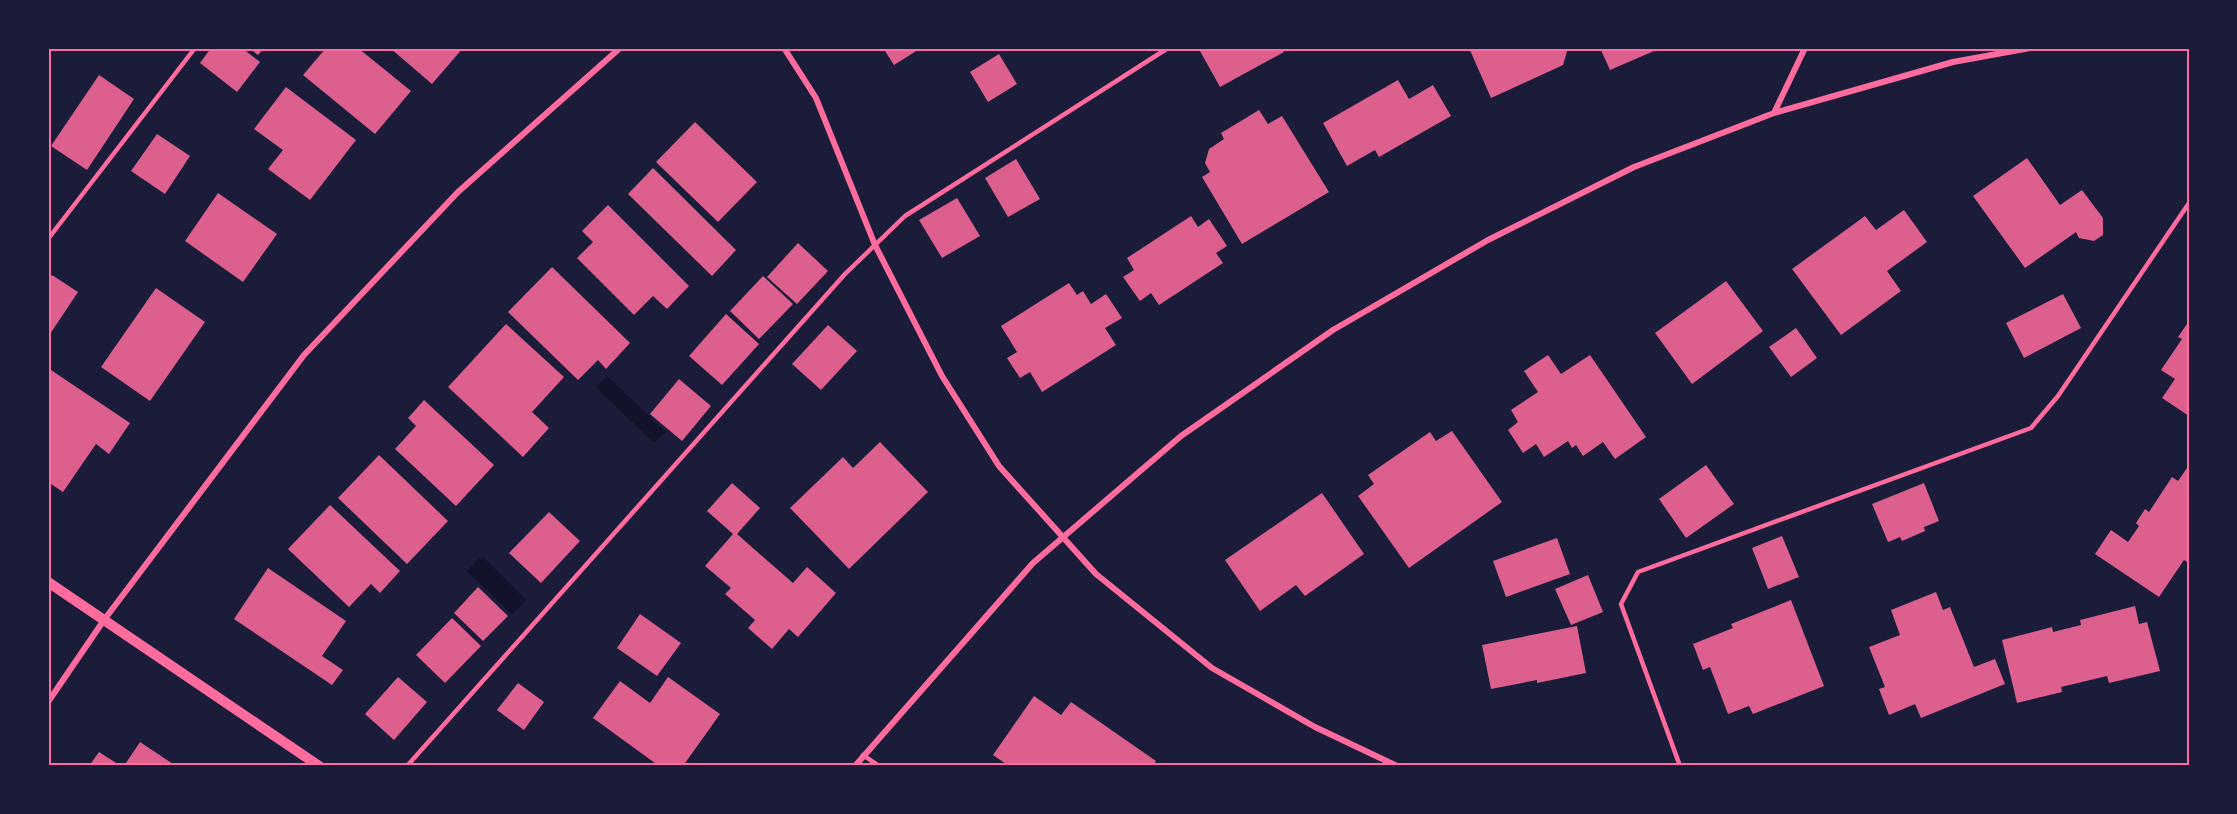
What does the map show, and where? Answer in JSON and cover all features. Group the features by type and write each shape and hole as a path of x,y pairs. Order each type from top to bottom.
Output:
{"street":[{"path":"48,702 104,620 304,355 458,192 620,48"},
{"path":"784,48 816,98 875,245 942,376 999,466 1096,574 1212,668 1315,727 1397,766"},
{"path":"1774,113 1805,48"},
{"path":"855,766 1033,563 1181,436 1333,330 1488,240 1634,167 1774,113 1953,62 2030,48"},
{"path":"48,582 319,766"}],"lane":[{"path":"48,239 195,48"},
{"path":"407,766 845,274 905,216 1168,48"},
{"path":"1680,766 1621,604 1638,573 2031,428 2058,396 2189,203"},
{"path":"863,755 879,766"}],"shaded area":[{"path":"607,376 666,432 654,443 596,387"},
{"path":"482,556 526,600 512,614 467,571"}],"building":[{"path":"211,48 242,48 260,62 237,92 200,63"},
{"path":"249,48 264,48 258,55"},
{"path":"326,48 358,48 411,91 375,134 303,75"},
{"path":"390,48 463,48 432,84"},
{"path":"883,48 921,48 894,65"},
{"path":"1205,48 1282,48 1284,52 1220,87 1200,51"},
{"path":"1469,48 1568,48 1563,65 1491,98"},
{"path":"1600,48 1661,48 1610,70"},
{"path":"999,54 1017,84 988,102 970,72"},
{"path":"99,75 134,99 87,170 51,146"},
{"path":"1398,80 1409,99 1433,85 1451,116 1379,157 1375,150 1347,166 1323,123"},
{"path":"286,87 356,140 310,200 268,169 283,150 254,129"},
{"path":"1259,110 1268,124 1282,116 1329,192 1242,244 1202,177 1210,172 1205,163 1209,149 1224,139 1221,133"},
{"path":"695,122 757,182 718,222 656,162"},
{"path":"157,134 190,156 165,194 131,171"},
{"path":"2027,158 2060,205 2082,190 2103,218 2103,235 2094,241 2079,238 2076,232 2025,268 1973,196"},
{"path":"1016,159 1040,199 1008,217 985,178"},
{"path":"653,168 736,250 712,276 628,194"},
{"path":"218,193 277,234 243,282 185,241"},
{"path":"957,198 980,236 942,258 919,220"},
{"path":"608,205 689,286 667,309 653,296 634,315 577,258 593,242 582,231"},
{"path":"1904,210 1927,242 1887,271 1901,291 1841,335 1792,269 1865,216 1876,230"},
{"path":"1191,216 1198,227 1209,219 1227,246 1216,253 1223,263 1159,305 1151,293 1140,301 1123,277 1134,270 1127,258"},
{"path":"798,243 828,271 797,304 767,277"},
{"path":"552,267 630,343 606,369 598,360 578,380 508,312"},
{"path":"52,275 78,292 48,337 48,280"},
{"path":"763,276 793,304 759,339 730,311"},
{"path":"1726,281 1763,331 1692,384 1655,333"},
{"path":"1069,283 1077,295 1083,291 1091,304 1106,294 1122,318 1105,328 1116,345 1042,392 1030,372 1020,378 1007,358 1017,352 1001,326"},
{"path":"156,288 205,322 150,401 101,367"},
{"path":"2063,294 2081,328 2024,358 2006,323"},
{"path":"726,314 759,344 722,385 689,356"},
{"path":"2189,321 2189,416 2162,398 2175,379 2161,370 2182,339 2178,337"},
{"path":"506,324 564,377 532,412 549,428 523,457 448,387"},
{"path":"828,325 857,351 821,390 792,364"},
{"path":"1796,328 1817,358 1791,377 1769,347"},
{"path":"1548,355 1561,374 1590,355 1646,437 1615,459 1603,442 1583,456 1576,445 1572,448 1568,441 1544,457 1536,444 1523,453 1508,430 1518,422 1511,410 1538,392 1524,371"},
{"path":"48,368 130,423 109,454 96,444 63,492 48,482"},
{"path":"679,379 711,406 682,441 650,414"},
{"path":"424,400 494,465 456,506 395,449 416,426 408,418"},
{"path":"1452,431 1502,502 1409,568 1358,496 1374,484 1368,475 1430,432 1436,441"},
{"path":"880,442 928,492 849,569 790,508 843,457 853,468"},
{"path":"379,455 448,521 407,564 338,498"},
{"path":"1706,465 1734,504 1686,538 1659,499"},
{"path":"2189,465 2189,563 2184,560 2159,597 2095,554 2111,530 2128,542 2139,526 2136,523 2145,509 2149,512 2172,477 2178,481"},
{"path":"732,483 760,508 737,534 793,583 807,567 836,593 798,637 789,629 772,649 748,628 755,620 725,594 731,588 705,566 733,534 707,511"},
{"path":"1924,483 1939,521 1924,527 1925,531 1902,541 1900,537 1888,542 1872,504"},
{"path":"1322,493 1364,554 1305,596 1296,585 1260,611 1225,560"},
{"path":"330,505 400,571 380,593 371,584 349,607 288,549"},
{"path":"549,512 580,541 541,583 509,553"},
{"path":"1782,536 1799,577 1768,589 1752,548"},
{"path":"1557,538 1570,574 1506,597 1493,561"},
{"path":"268,568 346,621 322,656 343,670 332,685 234,619"},
{"path":"1588,575 1603,612 1571,625 1555,589"},
{"path":"478,587 508,616 483,641 454,613"},
{"path":"1936,592 1943,610 1950,607 1974,667 1995,659 2005,684 1921,718 1915,704 1889,715 1879,689 1885,687 1869,647 1900,635 1891,610"},
{"path":"1791,600 1824,686 1753,714 1749,706 1728,714 1710,667 1703,670 1693,644 1733,628 1731,624"},
{"path":"2135,606 2139,624 2147,622 2160,671 2109,683 2107,676 2061,687 2062,692 2017,703 2002,640 2052,627 2053,632 2081,625 2080,620"},
{"path":"640,614 681,643 657,676 617,648"},
{"path":"452,618 481,646 445,683 416,655"},
{"path":"1577,626 1586,673 1491,689 1482,645"},
{"path":"398,677 427,702 394,740 365,714"},
{"path":"668,677 720,714 683,766 659,766 593,718 620,681 650,703"},
{"path":"518,683 544,702 524,730 497,710"},
{"path":"1034,696 1061,715 1071,702 1156,761 1153,766 1009,766 993,755"},
{"path":"140,742 176,766 124,766"},
{"path":"99,752 121,766 89,766"}]}
